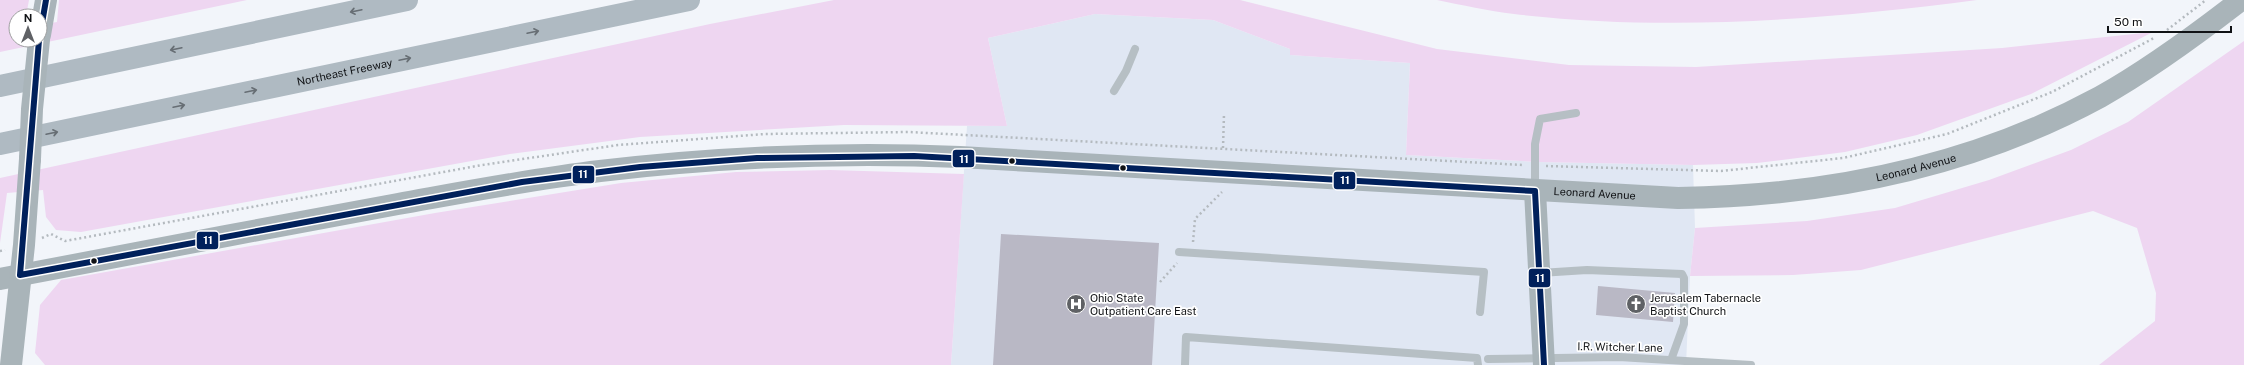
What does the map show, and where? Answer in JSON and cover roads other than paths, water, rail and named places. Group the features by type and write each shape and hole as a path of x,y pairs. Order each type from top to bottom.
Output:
{"highway":[{"path":"0,86 407,0"},
{"name":"Northeast Freeway","path":"0,144 689,0"}],"street":[{"name":"Leonard Avenue","path":"10,277 241,232 530,181 607,170 728,160 844,155 914,156 1678,198 1718,198 1779,193 1869,181 1943,162 1985,148 2042,125 2100,97 2148,68 2241,0"},
{"path":"11,365 10,277 27,207 32,109 39,48"},
{"path":"1535,191 1544,361"}],"lane":[{"path":"1114,91 1126,70 1135,49"},
{"path":"1535,191 1535,144 1540,119 1576,113"},
{"path":"1183,253 1484,272 1480,312"},
{"path":"1539,273 1587,270 1682,274 1684,278 1684,324 1672,360"},
{"path":"1185,365 1186,337 1477,358 1478,365"},
{"name":"I.R. Witcher Lane","path":"1488,359 1544,361 1619,356 1751,365"}],"place":[{"name":"Ohio State Outpatient Care East","path":"1076,304"},
{"name":"Jerusalem Tabernacle Baptist Church","path":"1636,304"}]}
